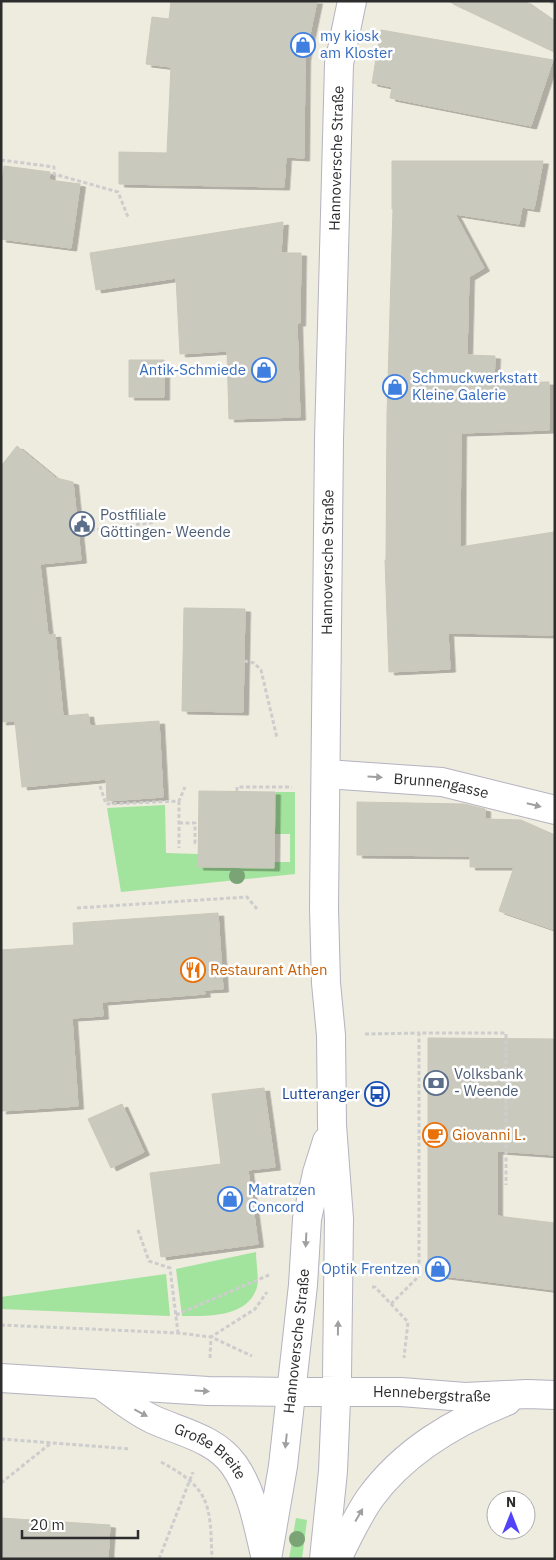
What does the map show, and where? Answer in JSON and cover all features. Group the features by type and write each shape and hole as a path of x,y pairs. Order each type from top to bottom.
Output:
{"street":[{"name":"Hannoversche Straße","path":"324,1559 333,1471 337,1385 339,1219 332,1125 331,1035 326,983 324,908 329,439 339,64 352,1"},
{"name":"Brunnengasse","path":"326,781 442,782 555,810"},
{"name":"Hannoversche Straße","path":"266,1559 283,1466 303,1285 308,1219 317,1173 332,1125"},
{"path":"1,1378 101,1385 132,1374 150,1372 292,1384 337,1385"},
{"name":"Hennebergstraße","path":"337,1385 422,1380 527,1394 555,1395"},
{"name":"Große Breite","path":"101,1385 130,1407 203,1440 225,1454 237,1469 247,1490 266,1559"},
{"path":"337,1559 371,1496 398,1467 433,1438 452,1426 481,1411 527,1394"}],"path":[{"path":"550,1 555,5"},
{"path":"1,160 54,167 54,174 118,192 128,217"},
{"path":"78,532 156,522"},
{"path":"244,660 254,663 261,670 277,738"},
{"path":"237,792 237,787 326,781"},
{"path":"100,786 106,804 179,801"},
{"path":"179,848 179,801 185,787"},
{"path":"179,823 195,823 195,843 198,843"},
{"path":"77,908 247,896 257,909"},
{"path":"391,1304 419,1276 419,1033"},
{"path":"331,1035 506,1033 506,1185"},
{"path":"138,1230 150,1261 170,1268 178,1333"},
{"path":"176,1315 269,1274 270,1281"},
{"path":"1,1325 178,1333 211,1337"},
{"path":"1,1439 129,1448 136,1451"},
{"path":"1,1483 51,1442"},
{"path":"157,1460 169,1466 202,1493 208,1505 210,1518 212,1559"},
{"path":"159,1559 190,1482"}],"green space":[{"path":"275,792 295,792 295,874 121,892 107,808 165,805 166,853 198,854 198,867 274,868 274,862 290,862 290,834 275,834"},
{"path":"256,1252 257,1287 245,1305 236,1310 214,1315 182,1316 176,1269"},
{"path":"166,1274 170,1316 1,1309 1,1297"},
{"path":"296,1518 307,1520 302,1559 289,1559"}],"building":[{"path":"171,1 317,1 305,58 304,158 286,157 284,187 119,184 119,152 167,153 171,67 146,64 152,17 169,19"},
{"path":"448,1 525,1 555,22 555,52"},
{"path":"381,30 553,60 531,126 390,98 392,87 372,83"},
{"path":"392,161 543,161 534,209 522,207 519,224 455,214 484,268 469,277 467,355 495,356 494,383 549,382 549,430 461,433 460,547 554,532 553,635 448,633 450,669 389,672 385,560 393,209"},
{"path":"4,166 50,172 49,180 80,184 71,248 1,239 1,189"},
{"path":"283,222 281,253 301,253 300,323 297,323 300,417 229,419 227,351 180,354 176,278 96,290 90,253"},
{"path":"129,360 164,360 164,397 129,397"},
{"path":"17,446 56,478 73,482 81,560 40,564 48,635 55,634 63,716 88,714 90,726 159,721 163,797 107,801 106,779 22,787 15,721 1,722 1,466"},
{"path":"184,608 245,609 243,712 182,711"},
{"path":"199,791 275,792 274,868 198,867"},
{"path":"357,802 464,804 485,809 485,819 521,820 555,835 555,930 499,911 514,867 470,867 470,856 357,855"},
{"path":"218,913 223,989 204,990 205,994 102,1002 103,1016 72,1018 78,1106 1,1111 1,950 74,945 73,923"},
{"path":"428,1038 555,1039 555,1155 497,1151 497,1216 555,1223 555,1290 428,1274"},
{"path":"264,1088 275,1167 248,1170 258,1244 161,1257 150,1173 221,1164 212,1094"},
{"path":"122,1104 144,1152 111,1168 88,1119"},
{"path":"1,1518 110,1525 108,1559 1,1559"}],"place":[{"name":"my kiosk am Kloster","path":"303,45"},
{"name":"Antik-Schmiede","path":"264,370"},
{"name":"Schmuckwerkstatt Kleine Galerie","path":"395,387"},
{"name":"Postfiliale Göttingen- Weende","path":"82,524"},
{"name":"Restaurant Athen","path":"193,970"},
{"name":"Volksbank - Weende","path":"436,1083"},
{"name":"Lutteranger","path":"377,1094"},
{"name":"Giovanni L.","path":"435,1135"},
{"name":"Matratzen Concord","path":"230,1199"},
{"name":"Optik Frentzen","path":"438,1269"}]}
